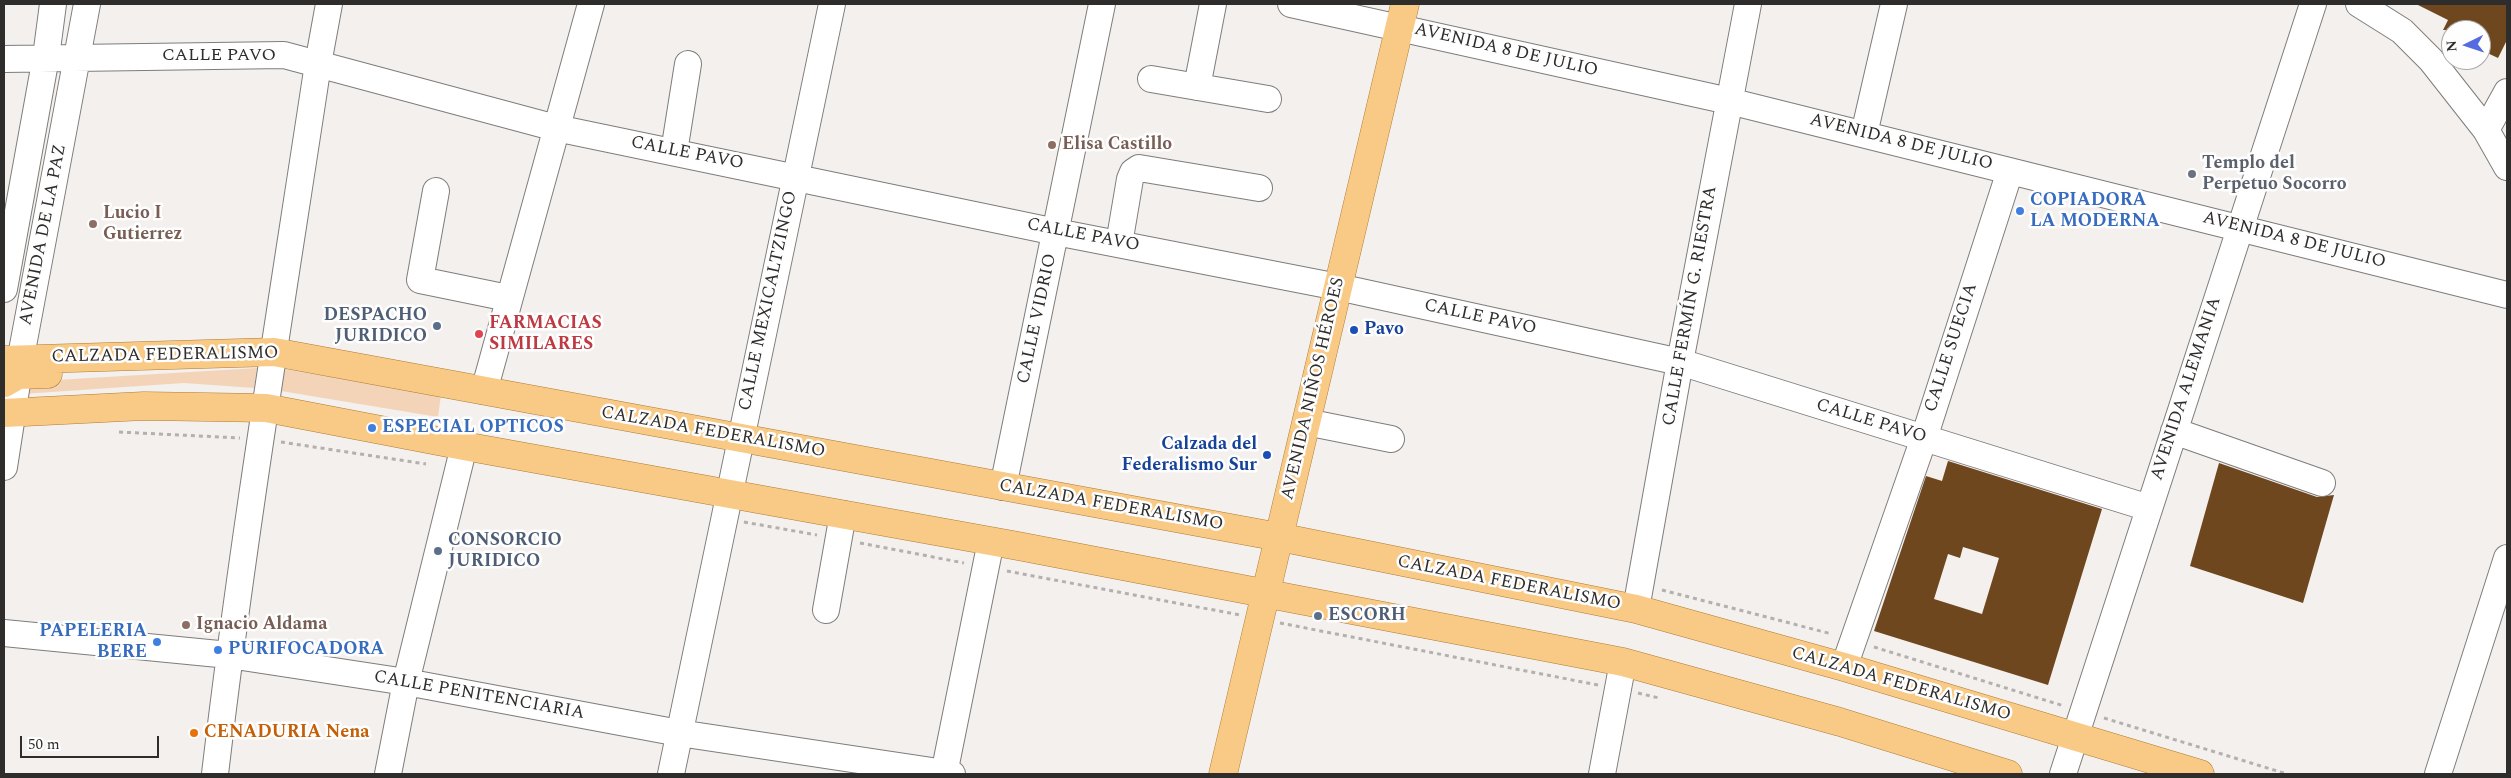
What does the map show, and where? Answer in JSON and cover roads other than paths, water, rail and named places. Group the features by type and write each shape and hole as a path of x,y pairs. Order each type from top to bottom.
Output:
{"main road":[{"name":"AVENIDA NIÑOS HÉROES","path":"1223,774 1402,16"},
{"name":"CALZADA FEDERALISMO","path":"12,369 266,352 1279,537 1636,610 1844,667 2073,742 2200,774"},
{"path":"8,413 144,406 266,408 464,446 991,541 1623,662 1840,722 1967,768 2008,774"},
{"path":"2073,742 2160,774"}],"street":[{"name":"AVENIDA DE LA PAZ","path":"4,289 7,251 46,57 53,4"},
{"name":"AVENIDA DE LA PAZ","path":"4,468 12,369 78,56 86,4"},
{"path":"215,774 229,655 266,408 266,352 329,4"},
{"path":"484,391 590,4"},
{"name":"CALLE MEXICALTZINGO","path":"671,774 794,176 832,4"},
{"name":"CALLE VIDRIO","path":"1003,487 1102,4"},
{"path":"1197,87 1213,4"},
{"name":"AVENIDA 8 DE JULIO","path":"1291,4 1402,16 1729,101 2507,295"},
{"name":"CALLE FERMÍN G. RIESTRA","path":"1636,610 1680,362 1748,4"},
{"path":"1864,134 1894,4"},
{"name":"AVENIDA ALEMANIA","path":"2062,774 2313,4"},
{"path":"2359,4 2408,37 2431,60 2486,130 2507,167"},
{"name":"CALLE PAVO","path":"4,59 78,56 264,54 284,56 556,128 1056,232 1338,286 1680,362 2149,508"},
{"path":"674,152 688,64"},
{"path":"1151,79 1268,100"},
{"path":"2486,130 2507,92"},
{"path":"1119,244 1130,179 1133,172 1139,168 1259,188"},
{"name":"CALLE SUECIA","path":"1844,667 1924,438 2010,171"},
{"path":"436,190 420,280 508,298"},
{"path":"1306,422 1391,439"},
{"path":"2174,431 2322,483"},
{"path":"388,774 406,682 464,446"},
{"path":"826,610 843,514"},
{"path":"947,774 991,541"},
{"path":"2438,774 2507,558"},
{"name":"CALLE PENITENCIARIA","path":"4,633 229,655 406,682 680,733 947,774"},
{"path":"1602,774 1623,662"}],"place":[{"name":"Elisa Castillo","path":"1052,145"},
{"name":"Templo del Perpetuo Socorro","path":"2192,174"},
{"name":"COPIADORA LA MODERNA","path":"2020,211"},
{"name":"Lucio I Gutierrez","path":"93,224"},
{"name":"DESPACHO JURIDICO","path":"437,326"},
{"name":"Pavo","path":"1354,330"},
{"name":"FARMACIAS SIMILARES","path":"479,334"},
{"name":"ESPECIAL OPTICOS","path":"372,428"},
{"name":"Calzada del Federalismo Sur","path":"1267,455"},
{"name":"CONSORCIO JURIDICO","path":"438,551"},
{"name":"ESCORH","path":"1318,616"},
{"name":"Ignacio Aldama","path":"186,625"},
{"name":"PAPELERIA BERE","path":"157,642"},
{"name":"PURIFOCADORA","path":"218,650"},
{"name":"CENADURIA Nena","path":"194,733"}]}
